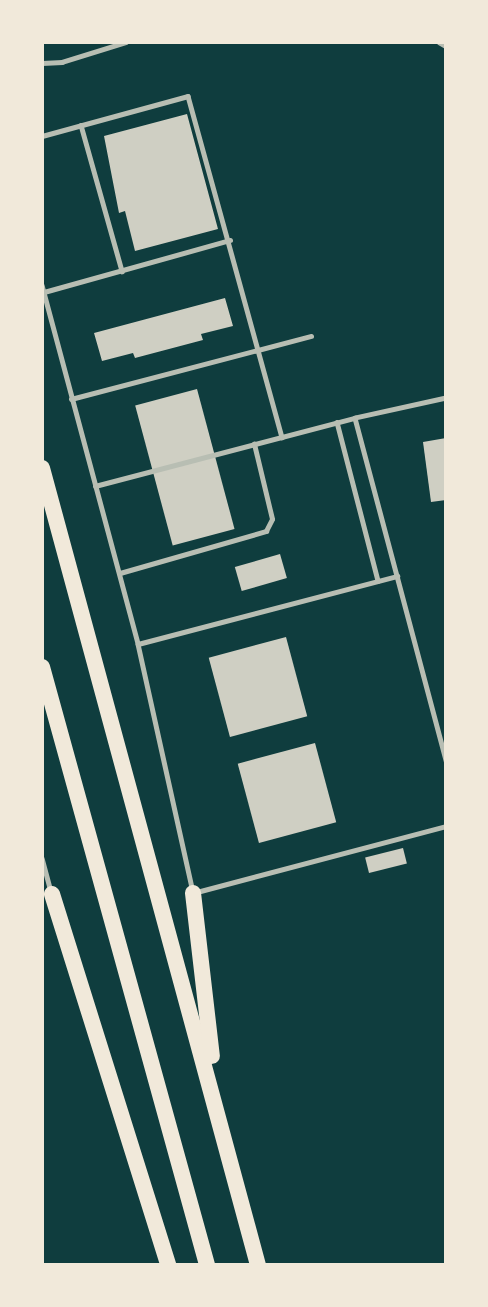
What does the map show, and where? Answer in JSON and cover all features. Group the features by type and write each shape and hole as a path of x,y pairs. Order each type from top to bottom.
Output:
{"highway":[{"path":"42,468 258,1265"},
{"path":"42,667 207,1265"},
{"path":"193,893 219,1115"},
{"path":"52,894 168,1265"}],"lane":[{"path":"42,63 63,62 126,42"},
{"path":"439,42 445,45"},
{"path":"42,136 188,96 230,240 282,437"},
{"path":"81,125 122,271"},
{"path":"44,292 230,240"},
{"path":"42,285 138,644 193,893 446,825"},
{"path":"71,399 311,336"},
{"path":"95,486 337,422 446,398"},
{"path":"355,418 446,761"},
{"path":"337,422 378,581"},
{"path":"120,573 266,531 272,519 254,444"},
{"path":"138,644 397,576"},
{"path":"42,858 52,894"}],"building":[{"path":"187,114 218,229 135,251 125,211 119,213 104,136"},
{"path":"225,298 233,326 201,334 203,340 135,358 133,353 102,361 94,333"},
{"path":"197,389 235,529 173,546 135,406"},
{"path":"446,438 446,500 431,502 423,442"},
{"path":"280,554 287,578 242,591 235,567"},
{"path":"286,637 307,716 230,737 209,658"},
{"path":"315,743 336,822 259,843 238,764"},
{"path":"403,848 407,864 369,873 365,857"}]}
